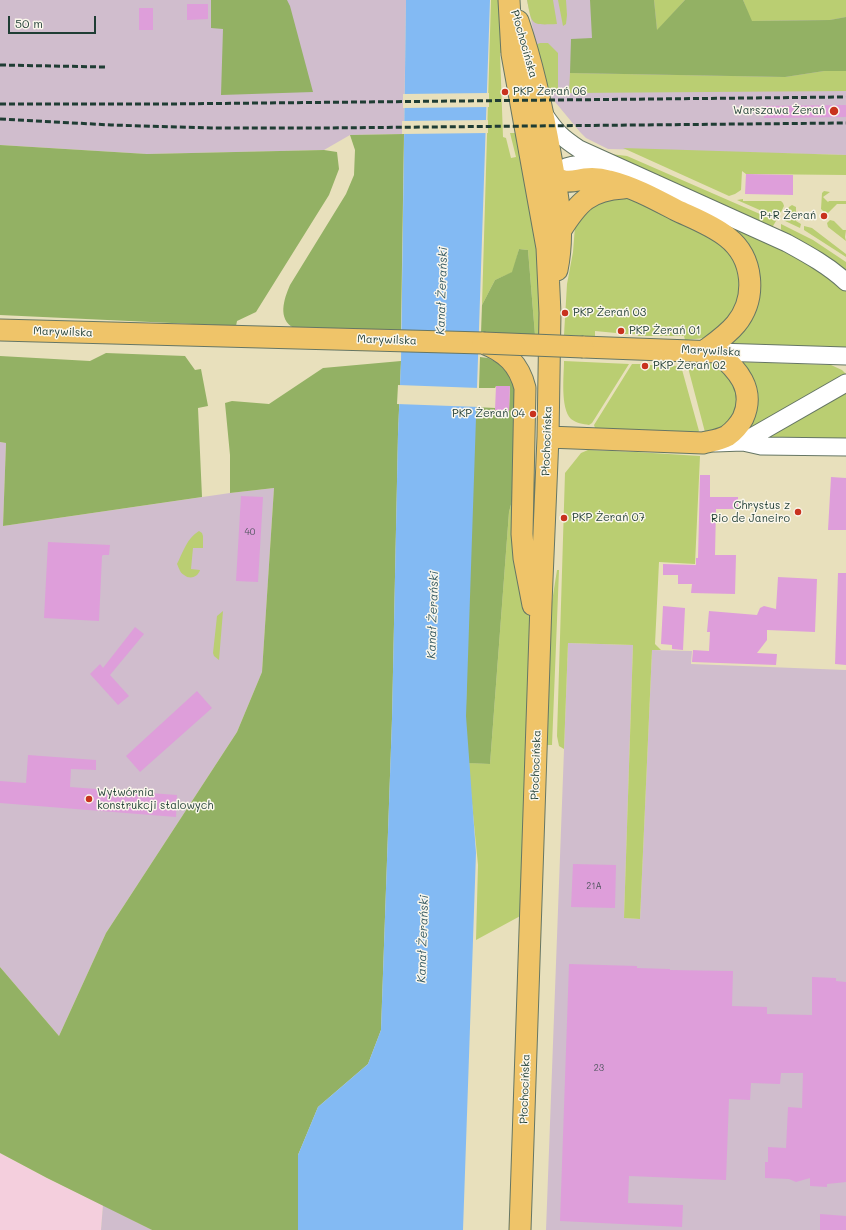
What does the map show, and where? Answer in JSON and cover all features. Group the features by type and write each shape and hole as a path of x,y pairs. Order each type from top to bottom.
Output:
{"main road":[{"name":"Płochocińska","path":"510,0 522,34 544,114 559,202 553,233"},
{"name":"Płochocińska","path":"510,0 512,54 538,206 553,233 560,257 550,300 548,437 520,1230"},
{"path":"528,142 539,166 543,171 555,177 562,180 571,181 586,179 608,180 641,193 715,229 728,237 737,246 743,256 748,270 750,286 749,296 742,316 710,352 730,363 738,373 747,394 745,413 741,422 727,436 703,443 548,437"},
{"path":"553,233 575,209 589,197 606,190 628,188"},
{"name":"Marywilska","path":"0,330 483,343 710,352"},
{"path":"483,343 496,349 510,359 516,366 525,388 522,534 524,558 540,641"}],"street":[{"path":"544,114 554,130 564,139 580,149 793,247 836,273 846,282"},
{"path":"538,206 560,170 568,166 590,164 619,168"},
{"name":"Marywilska","path":"710,352 846,356"},
{"path":"743,442 846,383"},
{"path":"703,443 743,442 761,446 846,447"}],"shaded area":[{"path":"0,0 406,0 404,134 350,135 324,150 147,154 0,145"},
{"path":"527,0 846,0 846,155 608,149 586,138 551,97 537,49"},
{"path":"0,442 6,443 3,526 274,488 262,672 237,732 106,933 59,1036 0,967"},
{"path":"568,643 633,645 624,918 640,919 652,650 692,651 691,664 846,670 846,1230 546,1230"},
{"path":"0,1153 103,1205 101,1230 0,1230"},
{"path":"103,1205 152,1230 101,1230"}],"green space":[{"path":"211,0 287,0 290,6 313,92 221,95 223,29 211,28"},
{"path":"491,0 499,0 504,53 500,53 503,137 506,138 511,158 516,157 510,133 520,133 537,212 543,335 535,335 528,250 519,249 513,272 495,280 482,305"},
{"path":"527,0 553,0 557,24 537,24 534,22 530,15"},
{"path":"558,0 566,0 566,24 563,26"},
{"path":"590,0 654,0 657,30 685,0 743,0 752,21 830,20 846,17 846,71 824,71 785,77 570,73 571,39 592,38"},
{"path":"654,0 685,0 657,31"},
{"path":"743,0 846,0 846,17 830,20 751,21"},
{"path":"540,43 548,43 558,53 558,93 542,93 535,45"},
{"path":"824,71 846,71 846,91 569,93 570,73 785,77"},
{"path":"404,134 401,330 294,328 285,319 283,308 284,302 290,285 346,194 354,175 355,150 350,135"},
{"path":"0,145 147,154 324,150 337,152 339,169 329,195 256,312 237,321 236,326 0,315"},
{"path":"623,148 846,155 846,175 746,174 742,171 741,190 729,196"},
{"path":"594,152 627,156 776,221 773,226 770,227"},
{"path":"588,170 774,242 846,287 846,348 724,343 750,260"},
{"path":"824,191 830,192 823,197 828,202 846,201 846,204 837,204 827,214 825,213 821,209 822,193"},
{"path":"623,193 719,237 743,270 737,314 705,338 685,340 684,336 637,336 636,334 624,334 624,329 617,329 616,333 595,331 595,337 564,335 567,284 573,252 576,213"},
{"path":"743,199 743,201 781,201 784,206 778,218 737,200"},
{"path":"792,205 796,207 796,221 801,224 800,228 783,220 789,207"},
{"path":"830,220 834,221 843,230 846,230 846,241 828,227 827,223"},
{"path":"781,224 813,240 846,262 846,273 782,232"},
{"path":"804,226 812,228 846,254 846,257 804,230"},
{"path":"519,249 528,250 535,335 481,333 482,305 495,280 512,272"},
{"path":"106,353 185,356 195,370 201,369 208,406 198,408 202,497 3,526 6,443 0,442 0,356 90,361"},
{"path":"480,357 488,358 498,363 506,370 515,385 517,482 509,512 490,764 465,763 467,649 475,407 495,408 495,410 509,411 510,387 496,386 495,388 479,388"},
{"path":"686,360 710,361 716,363 740,387 735,420 706,436"},
{"path":"401,361 392,719 381,1030 368,1064 318,1107 298,1155 298,1230 152,1230 0,1153 0,967 59,1036 106,933 237,732 262,672 274,488 230,493 230,455 225,403 232,401 269,404 323,368"},
{"path":"564,361 629,364 592,423 589,425 571,419 565,407 563,391"},
{"path":"741,362 831,365 842,370 846,374 846,378 742,437"},
{"path":"632,364 641,364 641,369 649,369 650,365 681,366 699,431 698,432 595,428 594,425"},
{"path":"837,394 846,394 846,442 763,439"},
{"path":"588,450 700,456 695,564 659,562 655,644 661,650 652,650 640,919 624,918 633,645 568,643 564,749 559,746 557,736 565,473 581,453"},
{"path":"517,482 521,569 532,635 524,914 476,940 478,865 468,763 490,764 509,512"},
{"path":"199,531 203,536 203,548 193,548 191,569 200,570 196,576 186,577 177,564 188,541"},
{"path":"557,570 559,570 552,745 546,745 549,621"},
{"path":"223,611 219,660 213,653 217,616"}],"water":[{"name":"Kanał Żerański","path":"406,0 490,0 466,716 476,853 463,1230 298,1230 298,1155 318,1107 368,1064 381,1030 392,719 401,361"}],"pier":[{"path":"489,93 489,107 403,108 403,94"},
{"path":"488,120 488,133 402,134 402,121"},
{"path":"398,385 479,388 479,407 397,404"}],"building":[{"path":"187,4 208,4 208,19 187,20"},
{"path":"139,8 153,8 153,30 139,30"},
{"path":"846,105 846,117 764,118 764,106"},
{"path":"746,174 793,175 793,195 745,194"},
{"path":"496,386 510,386 509,411 495,410"},
{"path":"700,475 710,475 710,497 738,497 738,509 716,509 715,555 736,555 735,594 691,593 692,584 678,584 678,575 663,575 663,564 696,565 696,558 698,558"},
{"path":"831,477 846,478 846,530 828,530"},
{"path":"241,496 263,497 258,582 236,581"},
{"path":"48,542 110,545 109,555 102,556 99,621 44,618"},
{"path":"838,573 846,573 846,665 835,664"},
{"path":"778,577 817,579 815,632 767,630 767,640 757,653 777,654 776,665 692,662 693,650 709,651 710,632 707,632 709,611 757,615 760,608 764,606 776,609"},
{"path":"663,606 685,608 683,650 672,649 672,645 661,644"},
{"path":"135,627 144,634 110,675 129,696 118,705 90,674 100,664 103,668"},
{"path":"197,691 212,708 140,772 126,756"},
{"name":"Wytwórnia konstrukcji stalowych","path":"28,755 96,760 96,770 71,769 70,787 177,795 176,817 0,803 0,781 26,783"},
{"path":"573,864 616,865 615,908 571,907"},
{"path":"569,964 637,966 637,968 670,970 733,971 732,1006 767,1007 767,1014 812,1015 812,977 836,978 836,981 846,982 846,1182 827,1184 827,1187 810,1186 810,1178 796,1182 789,1179 765,1178 765,1162 768,1162 768,1147 786,1148 788,1107 802,1108 803,1073 781,1073 780,1084 751,1083 750,1100 729,1099 726,1180 629,1176 628,1203 683,1205 682,1227 560,1221"},
{"path":"820,1214 846,1216 846,1230 820,1230"}],"railway":[{"path":"0,65 105,67"},
{"path":"0,104 166,104 846,97"},
{"path":"0,119 111,125 211,128 846,123"}],"place":[{"name":"PKP Żerań 06","path":"505,92"},
{"name":"Warszawa Żerań","path":"834,111"},
{"name":"P+R Żerań","path":"824,216"},
{"name":"PKP Żerań 03","path":"565,313"},
{"name":"PKP Żerań 01","path":"621,331"},
{"name":"PKP Żerań 02","path":"645,366"},
{"name":"PKP Żerań 04","path":"533,414"},
{"name":"Chrystus z Rio de Janeiro","path":"798,512"},
{"name":"PKP Żerań 07","path":"564,518"},
{"name":"Wytwórnia konstrukcji stalowych","path":"89,799"}]}
